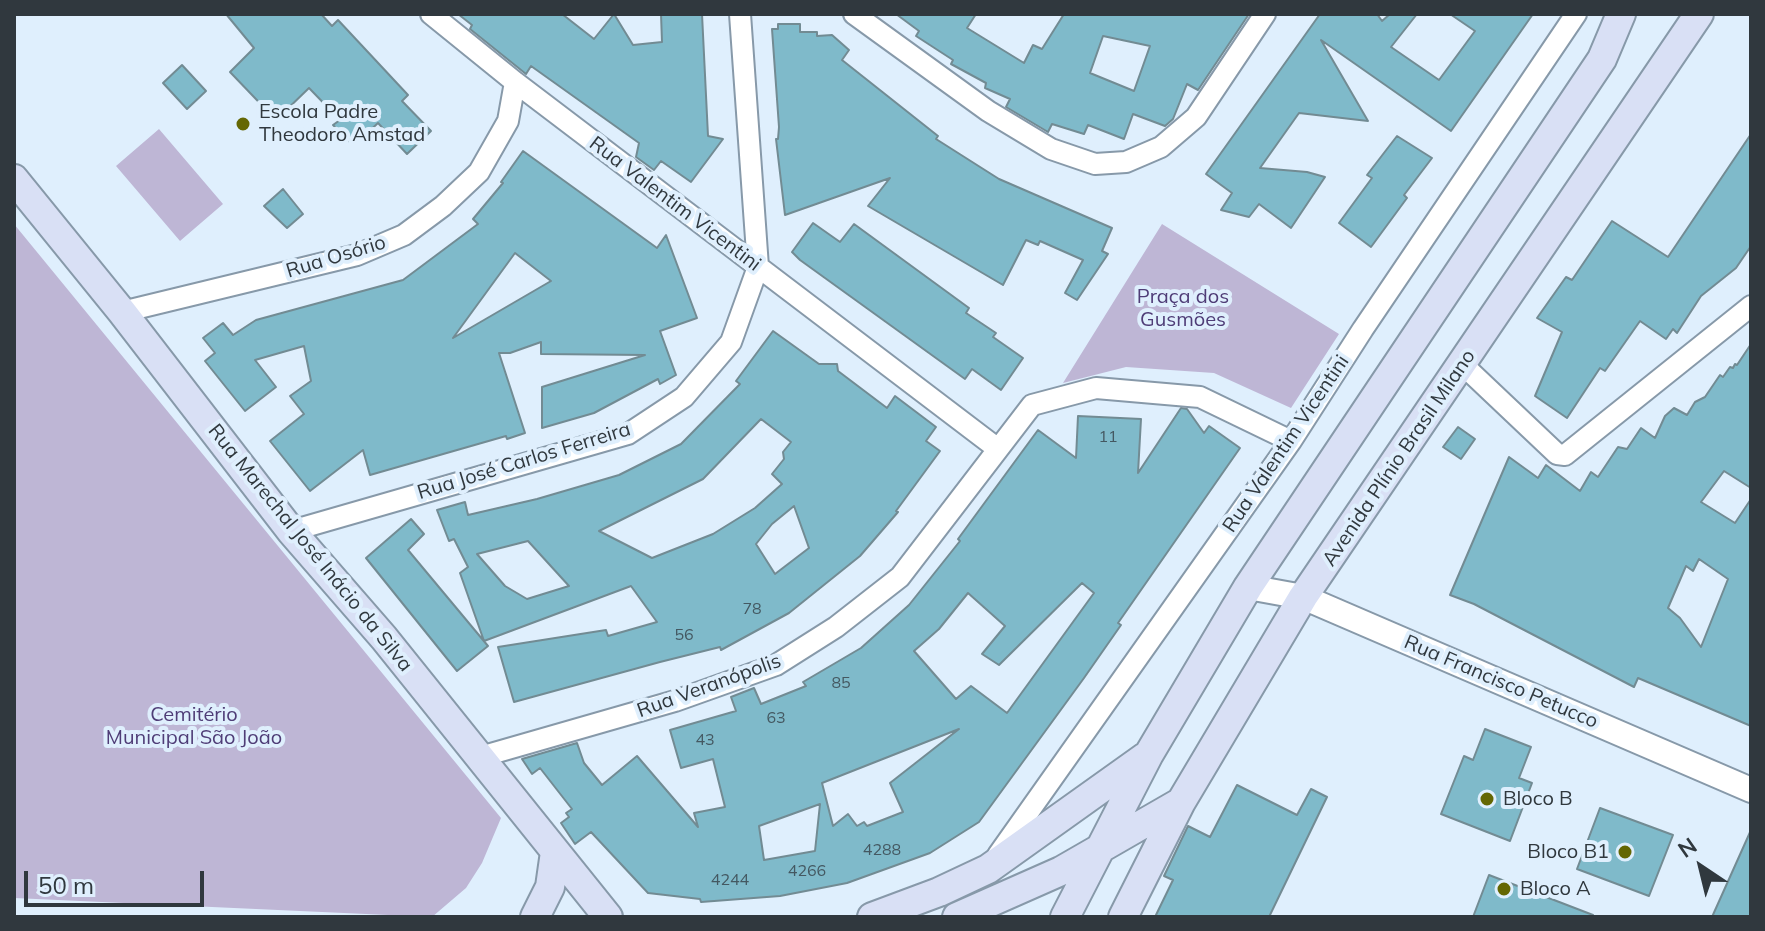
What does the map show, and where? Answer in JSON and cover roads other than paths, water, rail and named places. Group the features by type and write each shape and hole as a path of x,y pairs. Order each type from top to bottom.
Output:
{"main road":[{"path":"1065,917 1149,754 1248,587 1602,59 1621,14"},
{"name":"Avenida Plínio Brasil Milano","path":"1123,917 1181,802 1303,597 1699,14"},
{"name":"Rua Marechal José Inácio da Silva","path":"14,179 122,312 291,531 384,638 608,917"},
{"path":"872,917 939,892 988,869 1149,754"},
{"path":"959,917 1061,871 1181,802"},
{"path":"535,917 550,887 555,852"}],"street":[{"name":"Rua Valentim Vicentini","path":"431,14 515,82 998,449"},
{"name":"Rua José Carlos Ferreira","path":"291,531 628,434 684,397 731,342 758,267 740,14"},
{"path":"854,14 988,111 1051,149 1095,164 1126,162 1161,147 1196,117 1265,14"},
{"name":"Rua Valentim Vicentini","path":"988,869 1291,441 1576,14"},
{"name":"Rua Osório","path":"122,312 357,255 404,235 443,206 479,172 508,121 515,82"},
{"path":"1463,365 1557,454 1565,455 1748,312"},
{"path":"998,449 1032,405 1096,388 1200,397 1291,441"},
{"name":"Rua Veranópolis","path":"480,757 675,701 776,665 836,627 900,577 998,449"},
{"name":"Rua Francisco Petucco","path":"1248,587 1303,597 1751,790"}],"place":[{"name":"Escola Padre Theodoro Amstad","path":"243,124"},
{"name":"Bloco B","path":"1487,799"},
{"name":"Bloco B1","path":"1625,852"},
{"name":"Bloco A","path":"1504,889"}],"park label":[{"name":"Praça dos Gusmões","path":"1183,308"},
{"name":"Cemitério Municipal São João","path":"194,726"}]}
